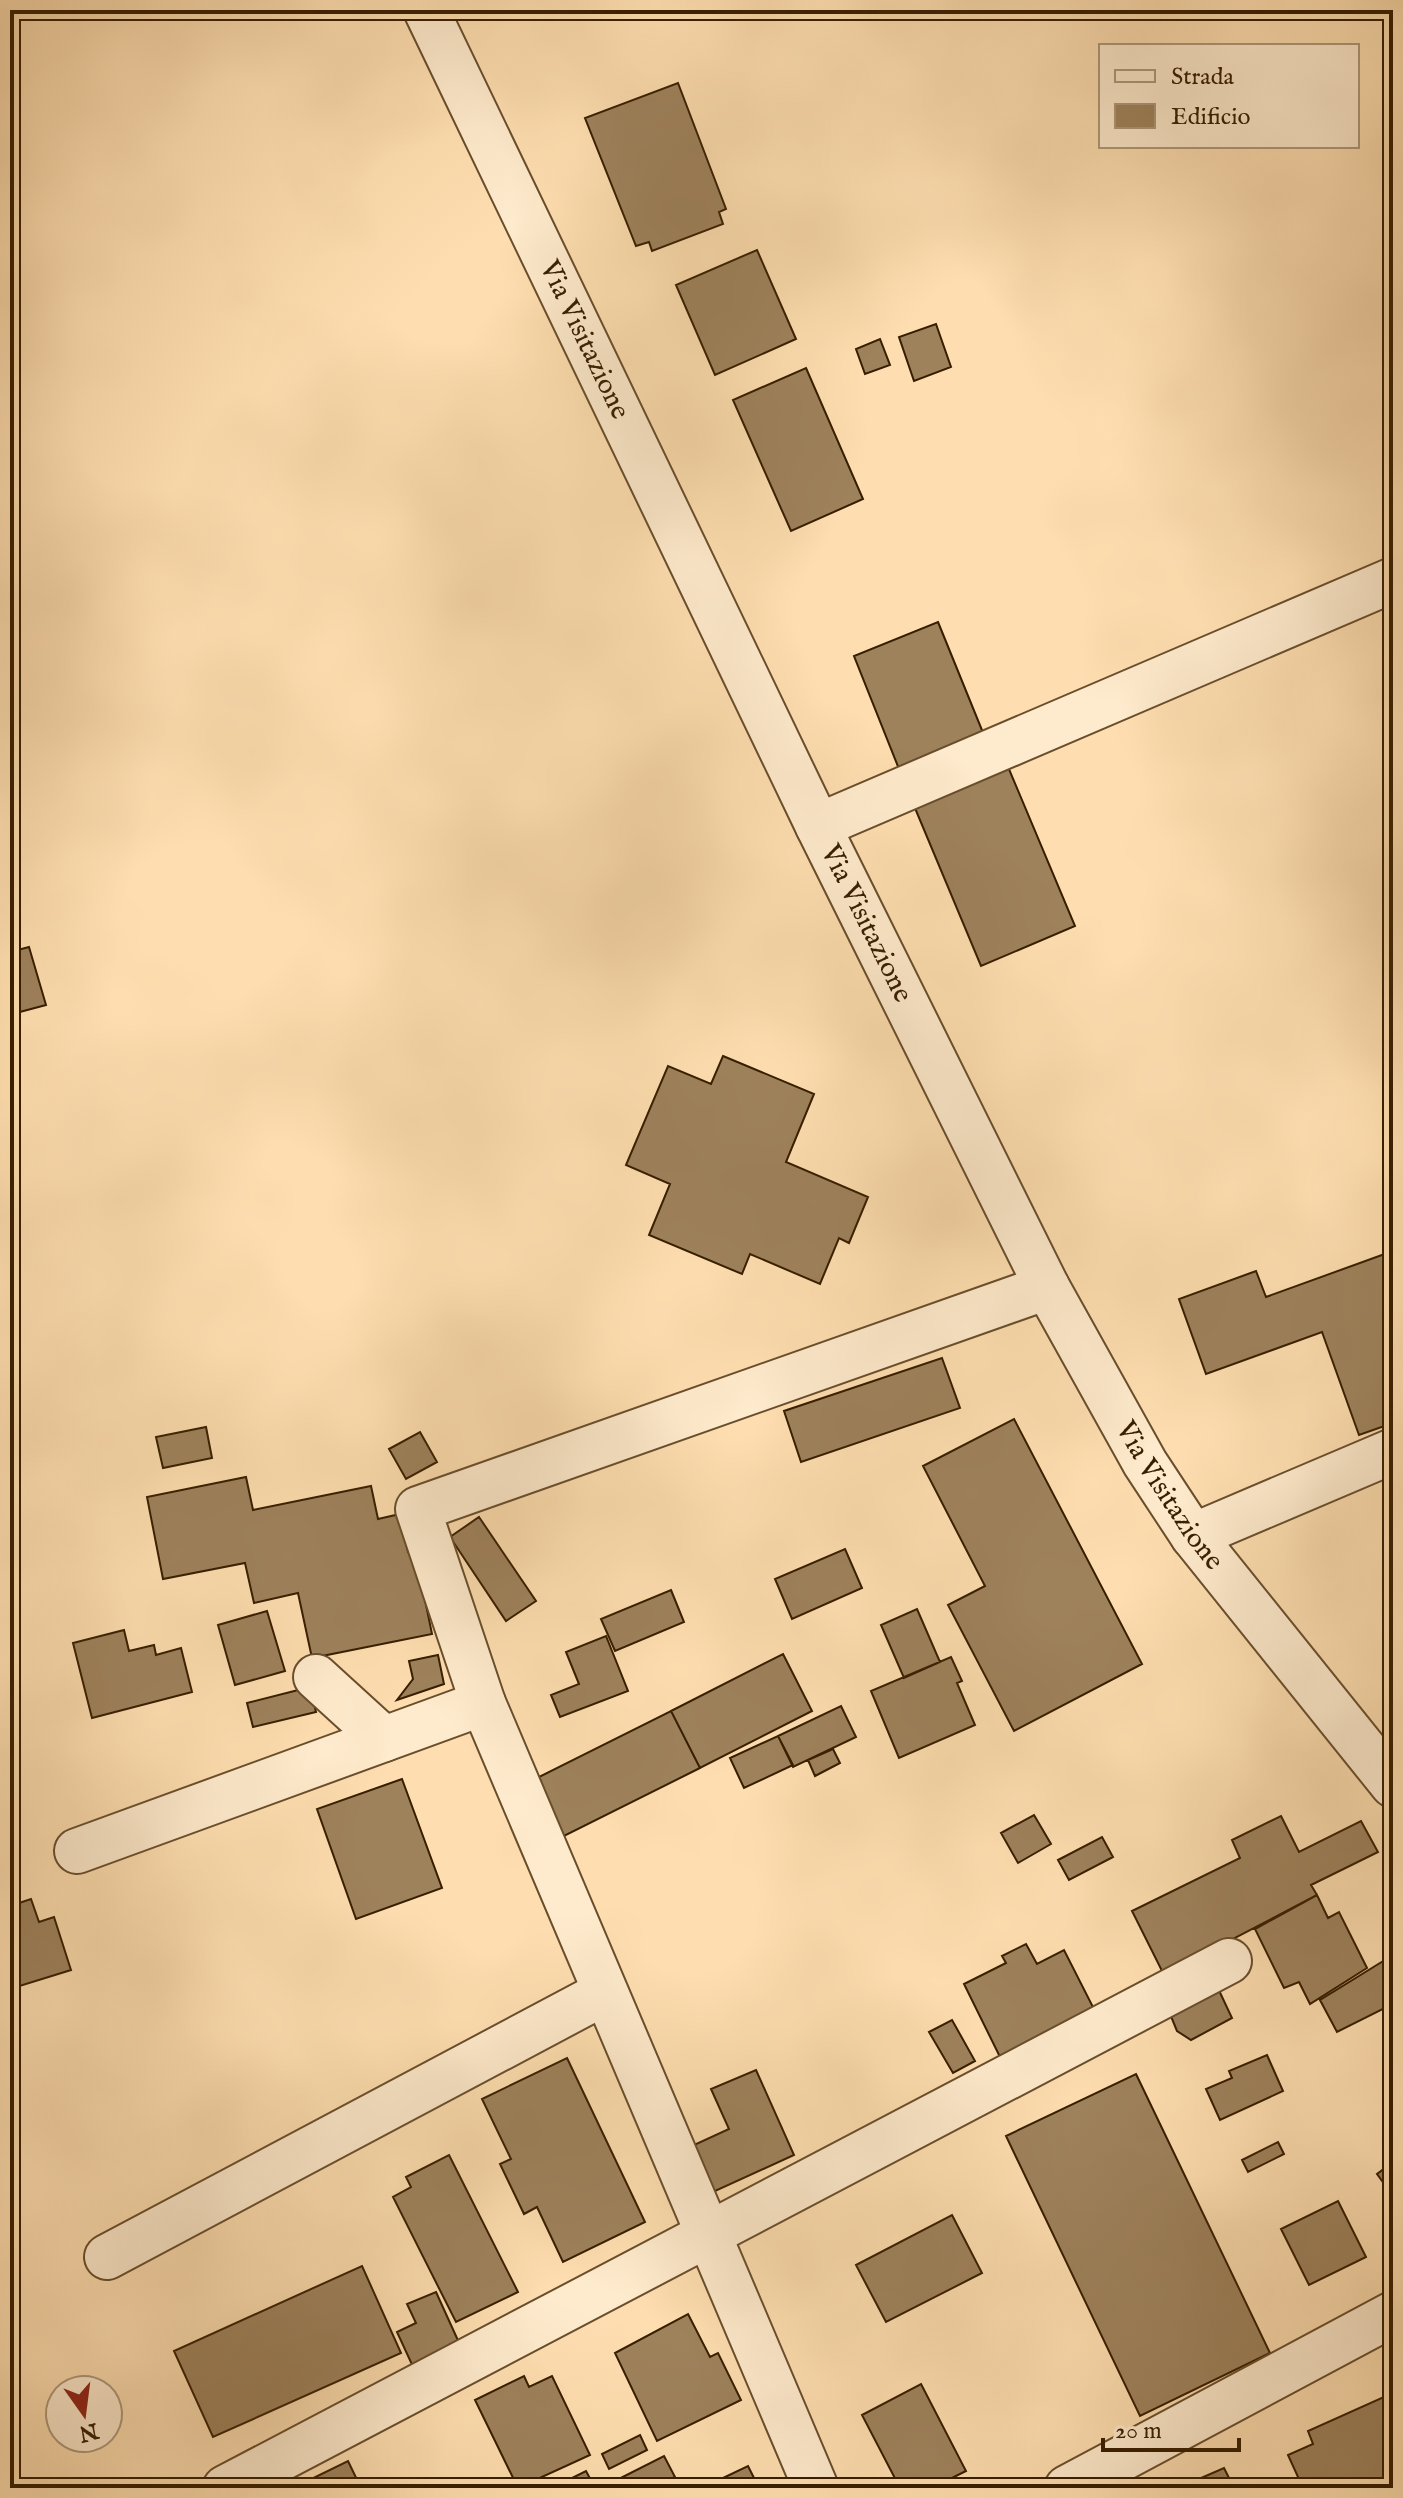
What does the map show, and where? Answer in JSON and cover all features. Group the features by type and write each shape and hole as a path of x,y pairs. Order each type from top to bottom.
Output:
{"street":[{"name":"Via Visitazione","path":"426,10 818,826 1047,1287 1145,1463 1193,1536 1393,1785"},
{"path":"818,826 1393,580"},
{"path":"816,2488 483,1703 418,1509 1047,1287"},
{"path":"1193,1536 1393,1451"},
{"path":"316,1677 384,1739"},
{"path":"77,1851 483,1703"},
{"path":"225,2488 1229,1961"},
{"path":"107,2257 604,1993"},
{"path":"1067,2488 1393,2314"}],"building":[{"path":"678,83 726,209 719,212 723,224 652,251 649,242 636,246 585,118"},
{"path":"757,250 796,339 715,375 676,285"},
{"path":"936,324 951,367 914,381 899,337"},
{"path":"880,339 890,365 865,374 856,349"},
{"path":"806,368 863,499 791,531 733,400"},
{"path":"938,622 986,740 901,774 854,656"},
{"path":"1006,762 1075,926 981,966 912,801"},
{"path":"29,947 46,1005 16,1013 10,992 10,952"},
{"path":"723,1056 814,1094 786,1162 868,1197 849,1243 839,1238 820,1284 750,1254 742,1274 649,1235 670,1184 626,1165 668,1066 711,1084"},
{"path":"1393,1251 1393,1423 1359,1435 1322,1332 1206,1374 1179,1299 1256,1271 1266,1297"},
{"path":"942,1358 960,1408 801,1462 784,1411"},
{"path":"1014,1419 1142,1664 1014,1731 948,1605 985,1586 923,1466"},
{"path":"206,1427 212,1458 163,1468 156,1437"},
{"path":"420,1432 437,1462 406,1479 389,1449"},
{"path":"246,1477 253,1510 371,1486 378,1519 400,1514 408,1552 415,1551 432,1634 312,1658 298,1593 254,1603 245,1563 163,1579 147,1497"},
{"path":"479,1517 536,1601 506,1621 450,1537"},
{"path":"845,1549 862,1588 792,1619 775,1579"},
{"path":"671,1590 684,1622 615,1651 601,1619"},
{"path":"917,1609 940,1662 904,1678 881,1625"},
{"path":"267,1611 285,1671 235,1685 218,1625"},
{"path":"124,1630 129,1651 154,1645 156,1655 181,1648 192,1692 92,1718 73,1643"},
{"path":"606,1636 628,1691 560,1717 551,1695 579,1684 566,1652"},
{"path":"783,1654 812,1711 700,1768 671,1711"},
{"path":"438,1655 444,1684 397,1700 413,1679 409,1661"},
{"path":"951,1657 962,1681 957,1683 975,1725 899,1758 871,1691"},
{"path":"310,1687 316,1712 253,1727 247,1703"},
{"path":"841,1706 856,1737 793,1767 778,1736"},
{"path":"671,1711 700,1768 560,1838 531,1781"},
{"path":"778,1736 793,1765 744,1788 730,1758"},
{"path":"833,1749 840,1763 815,1776 808,1760"},
{"path":"402,1779 442,1888 356,1919 317,1809"},
{"path":"1034,1815 1051,1844 1018,1863 1001,1833"},
{"path":"1281,1816 1299,1852 1361,1821 1378,1852 1311,1885 1317,1895 1164,1975 1132,1911 1240,1858 1232,1840"},
{"path":"1102,1837 1113,1857 1069,1880 1058,1860"},
{"path":"1317,1895 1328,1918 1339,1912 1367,1968 1310,2004 1299,1982 1284,1988 1255,1929"},
{"path":"31,1899 39,1922 54,1917 71,1970 10,1989 10,1906"},
{"path":"1026,1944 1037,1964 1064,1950 1096,2013 1001,2059 964,1984 1006,1963 1002,1956"},
{"path":"1393,1955 1393,2004 1337,2032 1320,2000"},
{"path":"1216,1984 1232,2018 1191,2040 1177,2031 1170,2014"},
{"path":"952,2020 975,2061 953,2073 929,2032"},
{"path":"1393,2041 1393,2064 1384,2045"},
{"path":"1267,2055 1283,2091 1220,2120 1206,2089 1232,2078 1229,2071"},
{"path":"567,2058 645,2222 563,2262 537,2207 524,2214 500,2164 511,2159 482,2099"},
{"path":"756,2070 794,2155 702,2197 681,2151 729,2129 711,2089"},
{"path":"1136,2074 1270,2353 1140,2416 1006,2136"},
{"path":"1278,2142 1284,2154 1248,2172 1242,2160"},
{"path":"449,2155 518,2292 456,2322 393,2197 411,2187 406,2177"},
{"path":"1393,2162 1393,2196 1377,2174"},
{"path":"1338,2201 1366,2257 1309,2285 1281,2229"},
{"path":"952,2215 982,2273 886,2322 856,2265"},
{"path":"362,2266 401,2353 213,2437 174,2351"},
{"path":"436,2292 461,2347 414,2369 397,2332 416,2323 407,2304"},
{"path":"688,2314 710,2357 718,2353 741,2400 657,2441 615,2353"},
{"path":"1393,2339 1393,2365 1383,2344"},
{"path":"524,2376 529,2387 552,2376 590,2455 518,2488 475,2400"},
{"path":"921,2384 966,2471 932,2488 900,2488 862,2415"},
{"path":"1386,2396 1393,2412 1393,2488 1303,2488 1288,2455 1313,2444 1308,2431"},
{"path":"640,2435 647,2450 609,2469 602,2454"},
{"path":"664,2456 675,2477 653,2488 601,2488"},
{"path":"348,2461 361,2488 293,2488"},
{"path":"748,2466 759,2488 702,2488"},
{"path":"1224,2468 1234,2488 1178,2488"},
{"path":"586,2471 595,2488 572,2488 568,2480"}]}
